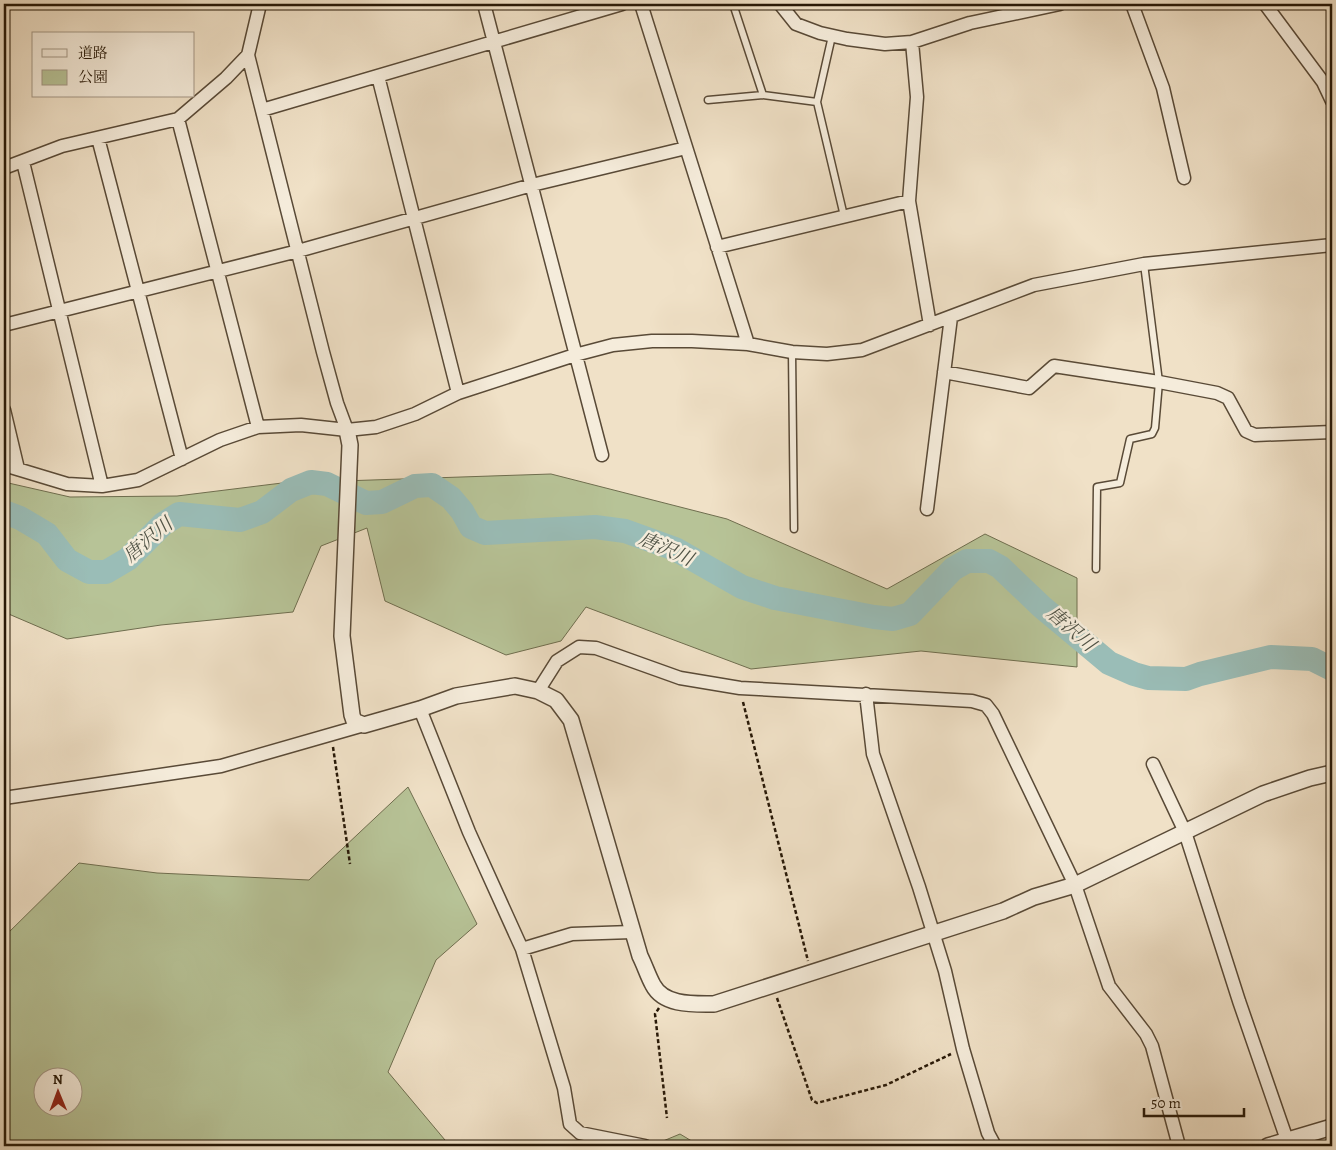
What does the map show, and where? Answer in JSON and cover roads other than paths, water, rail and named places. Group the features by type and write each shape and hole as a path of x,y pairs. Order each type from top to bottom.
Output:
{"street":[{"path":"260,4 248,55 332,386 347,430 350,445 342,636 352,714 354,720 364,725"},
{"path":"484,4 602,455"},
{"path":"262,110 622,4"},
{"path":"641,4 748,344"},
{"path":"780,4 796,24 847,40 885,44 912,42 970,23 1060,4"},
{"path":"1132,4 1163,88 1184,178"},
{"path":"1265,4 1323,82 1332,101"},
{"path":"912,42 917,97 909,201 930,325"},
{"path":"4,168 62,146 178,119 226,78 248,55"},
{"path":"378,76 458,392"},
{"path":"178,119 258,427"},
{"path":"98,138 182,459"},
{"path":"4,325 298,251 532,185 686,148"},
{"path":"23,162 102,486"},
{"path":"717,247 909,201"},
{"path":"4,465 67,484 102,486 138,480 220,440 258,427 301,425 347,430 376,427 415,414 458,392 613,345 652,341 748,344 792,352 827,354 862,350 1034,285 1144,264 1332,245"},
{"path":"927,509 951,317"},
{"path":"944,372 1029,388 1054,366 1159,382 1217,393 1228,398 1246,431 1255,435 1332,432"},
{"path":"4,410 18,469"},
{"path":"538,691 557,660 578,647 596,648 680,678 740,688 972,701 986,705 993,714 1075,885 1109,986 1146,1034 1152,1046 1179,1146"},
{"path":"4,798 221,766 420,709 456,696 515,686 538,691 556,700 571,720 632,932 654,987 664,998 691,1004 714,1004 1003,911 1034,897 1075,885 1263,794 1310,778 1332,773"},
{"path":"866,694 873,754 919,887 945,971 963,1049 988,1132 995,1146"},
{"path":"420,709 470,832 522,949 564,1088 570,1124 580,1132 645,1146"},
{"path":"1153,764 1185,832 1239,1001 1287,1140"},
{"path":"522,949 572,934 632,932"},
{"path":"1268,1146 1332,1127"}],"lane":[{"path":"733,4 763,95"},
{"path":"832,36 818,102 844,216"},
{"path":"708,100 763,95 818,102"},
{"path":"1096,569 1097,487 1120,484 1130,439 1152,434 1155,428 1159,382 1144,264"},
{"path":"792,352 794,529"}],"waterway":[{"name":"唐沢川","path":"4,512 20,518 47,534 67,560 89,572 106,572 128,559 163,524 179,514 240,520 262,512 291,490 311,482 327,484 366,503 382,502 415,486 432,485 451,498 462,511 471,527 485,533 595,527 625,531 675,549 742,587 775,598 874,617 893,619 910,614 953,569 967,561 989,561 1000,567 1042,607 1109,663 1148,678 1186,679 1271,657 1312,659 1332,669"}]}
